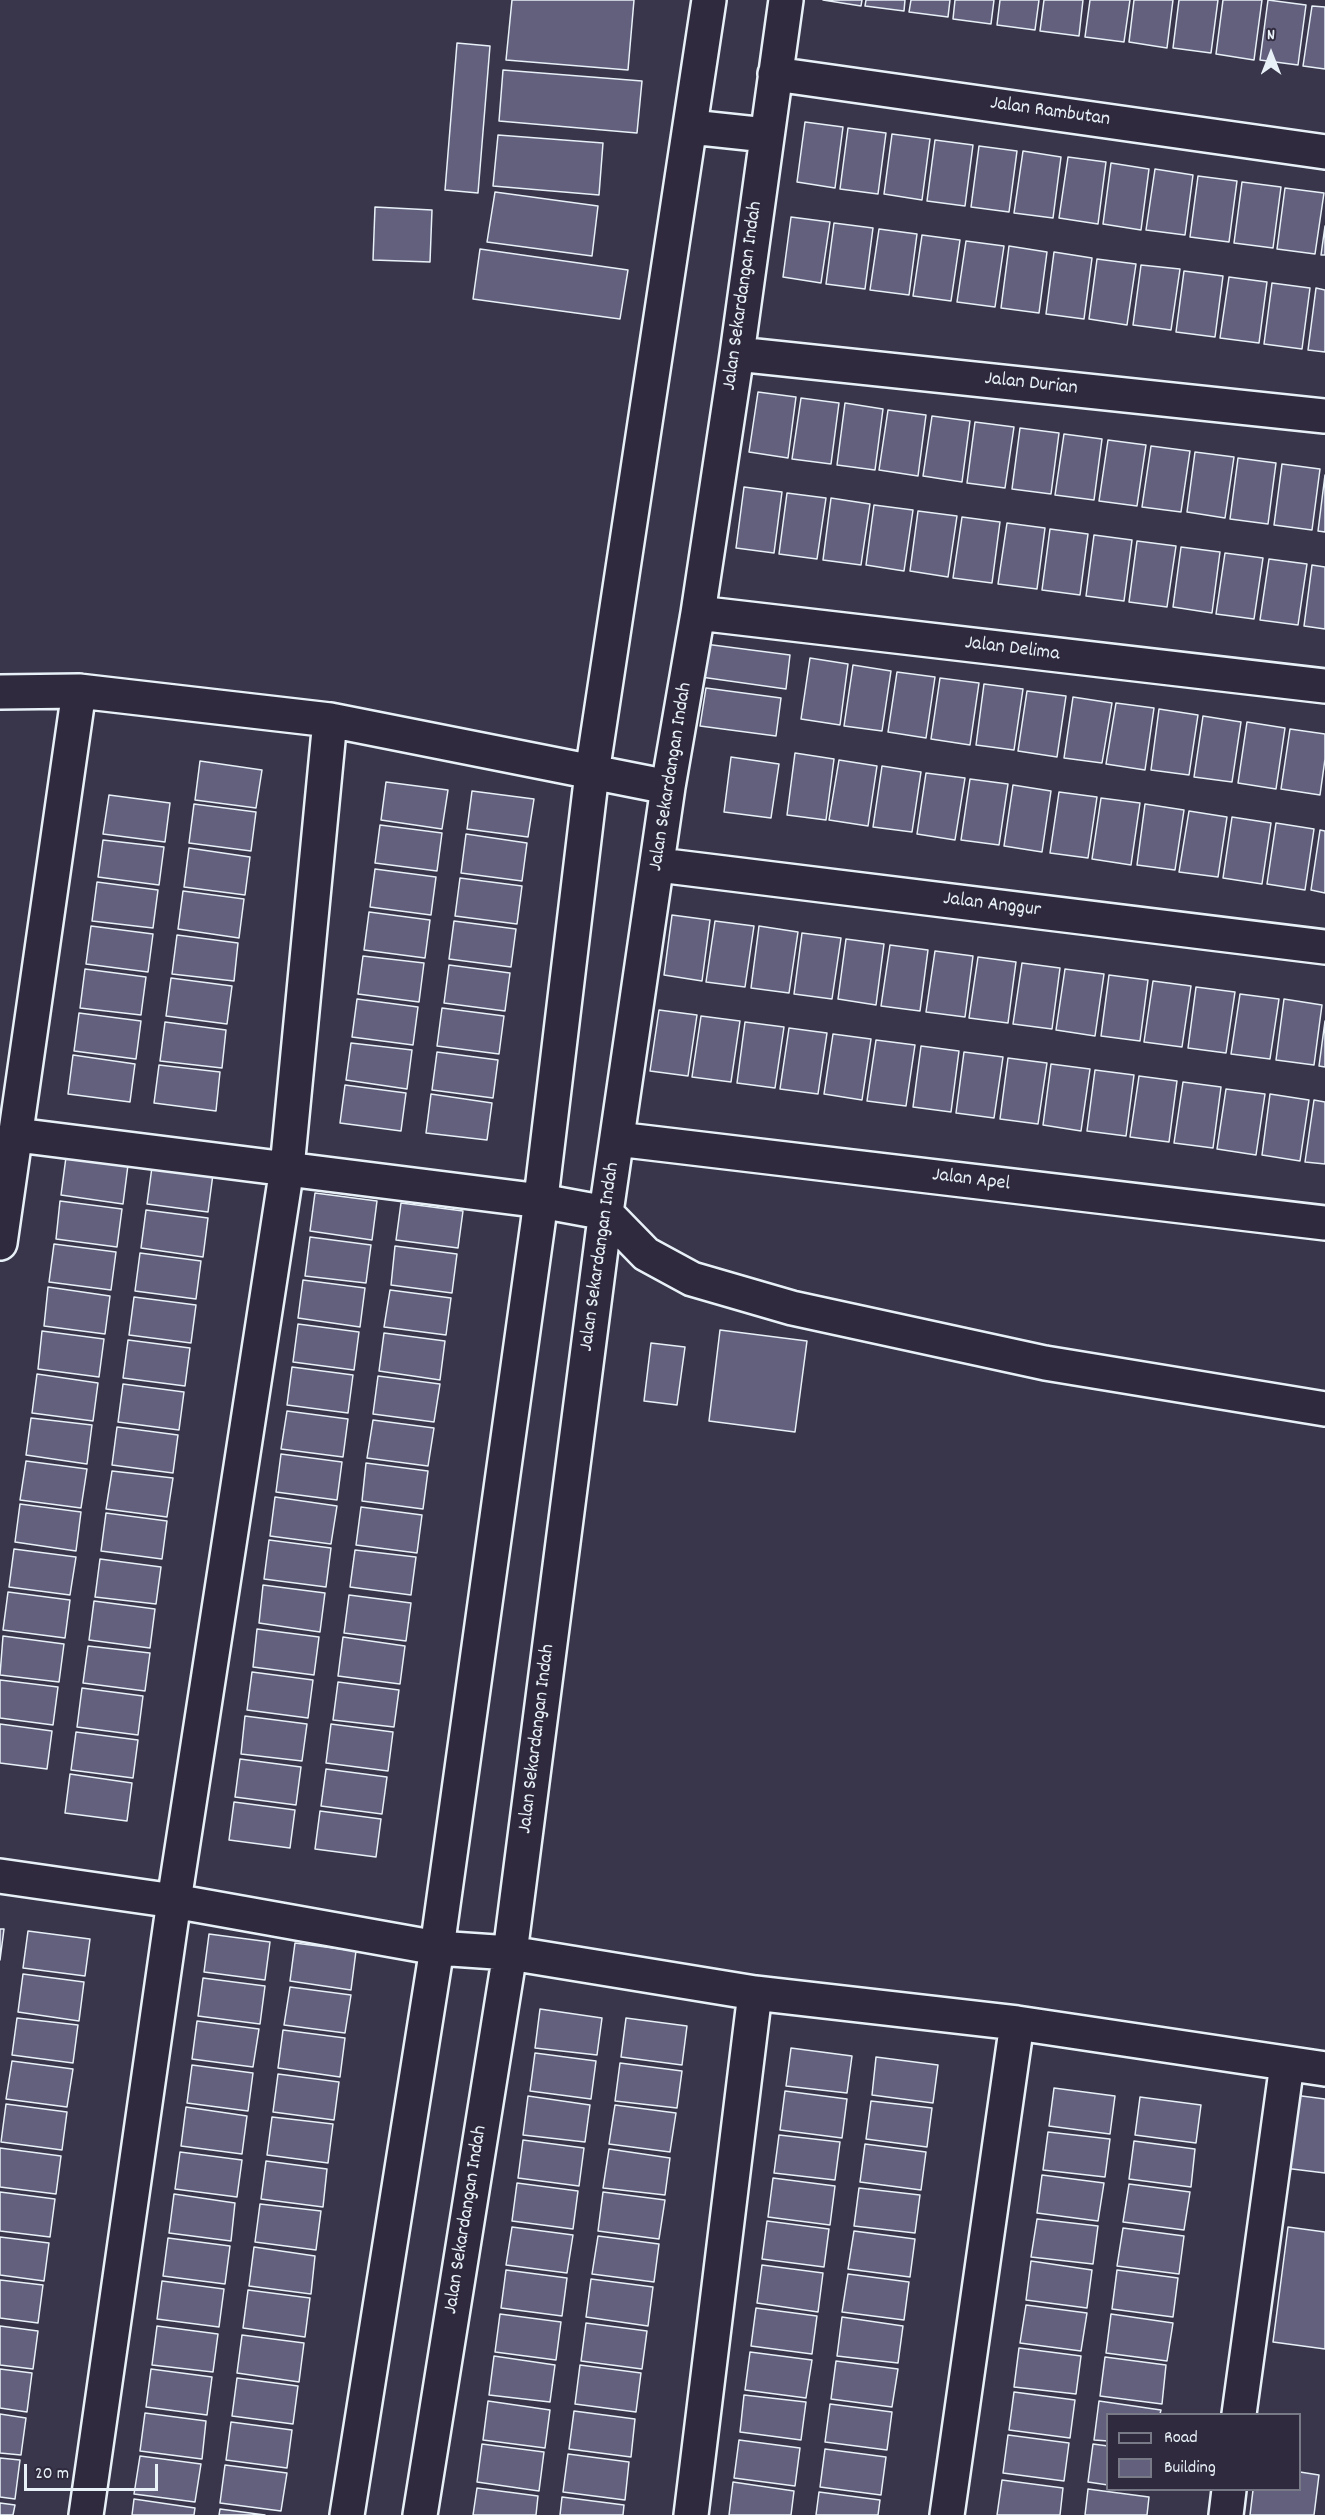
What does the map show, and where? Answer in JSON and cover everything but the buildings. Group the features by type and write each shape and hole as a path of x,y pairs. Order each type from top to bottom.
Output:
{"street":[{"path":"347,2515 437,1948 541,1201 592,772 709,0"},
{"name":"Jalan Sekardangan Indah","path":"420,2515 510,1953 606,1213 659,865 668,786 698,613 737,354 786,0"},
{"name":"Jalan Rambutan","path":"775,74 1325,152"},
{"path":"691,127 766,135"},
{"name":"Jalan Durian","path":"737,354 1325,416"},
{"name":"Jalan Delima","path":"698,613 1325,686"},
{"path":"0,692 79,692 330,720 668,786"},
{"path":"0,1243 79,692"},
{"path":"86,2515 174,1901 287,1168 330,720"},
{"name":"Jalan Anggur","path":"659,865 1325,947"},
{"path":"17,1135 541,1201 606,1213 646,1254 692,1279 792,1308 1046,1363 1325,1409"},
{"name":"Jalan Apel","path":"617,1139 1325,1223"},
{"path":"0,1876 174,1901 437,1948 510,1953 755,1993 1017,2023 1325,2069"},
{"path":"691,2515 755,1993"},
{"path":"947,2515 1017,2023"},
{"path":"1239,2413 1287,2064"},
{"path":"1226,2515 1229,2491"}]}
